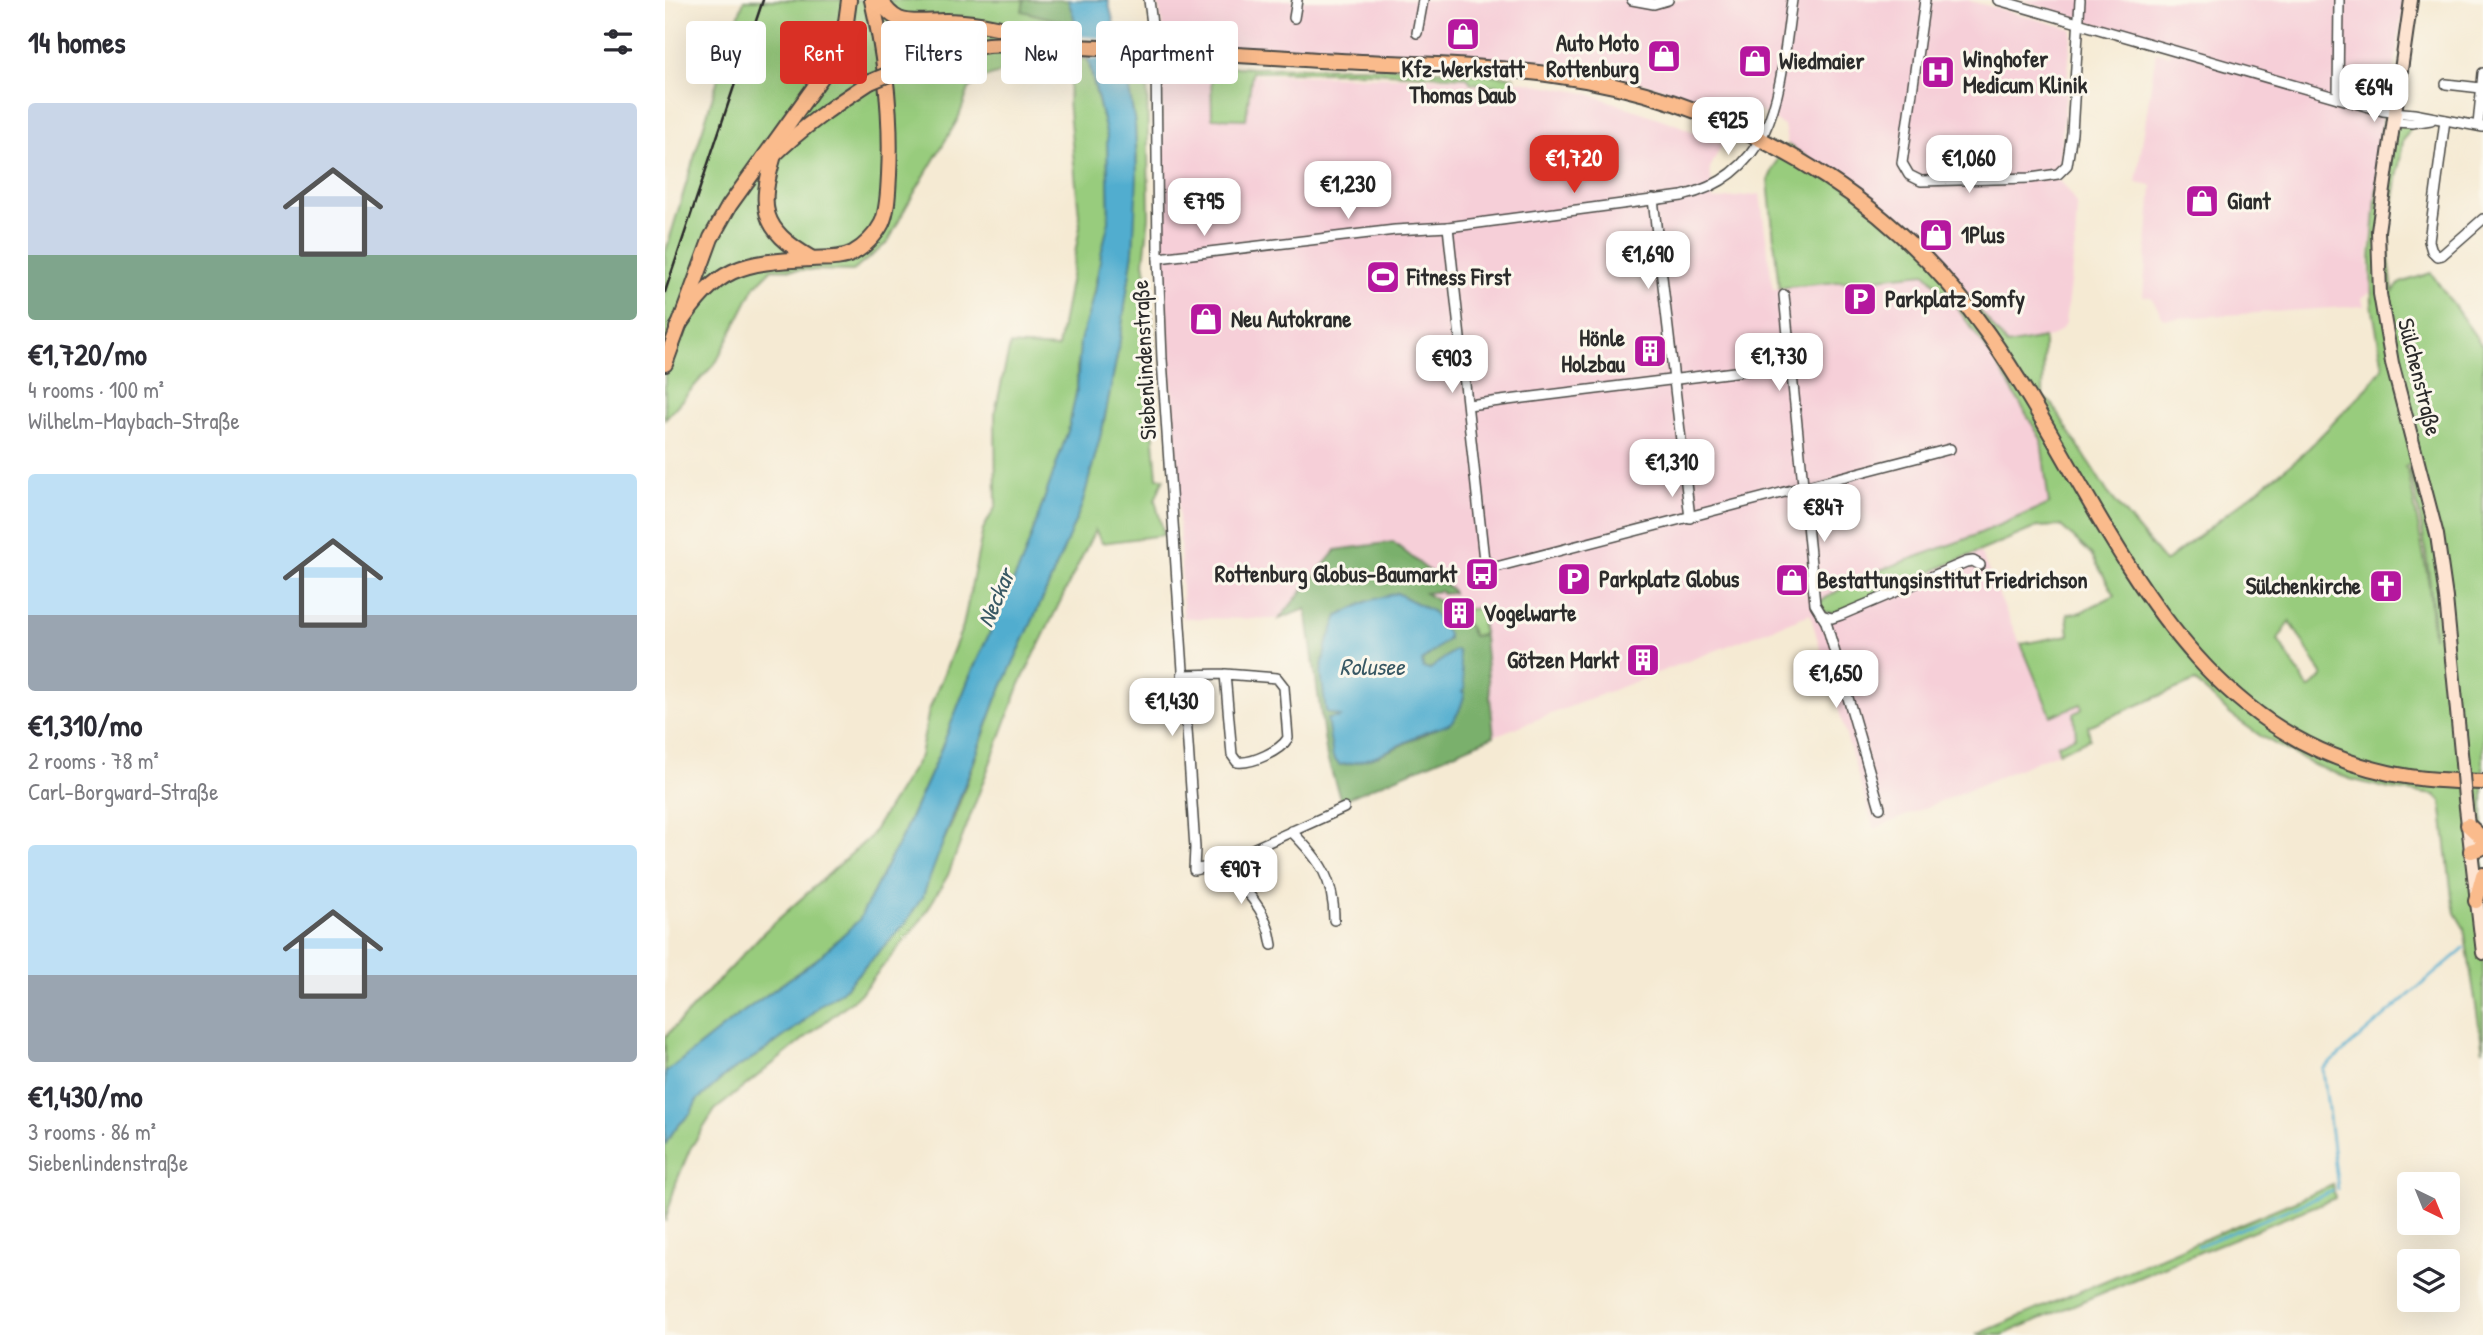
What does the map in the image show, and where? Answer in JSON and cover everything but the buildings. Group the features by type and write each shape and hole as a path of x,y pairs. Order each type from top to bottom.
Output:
{"main road":[{"path":"665,363 711,238 748,179 823,75 839,47 849,0"},
{"path":"677,328 695,301 727,272 751,264 832,259 851,254 871,239 882,223 886,209 891,141 887,92 873,0"},
{"path":"880,0 888,12 901,20 950,21 1001,30"},
{"name":"Sülchenstraße","path":"2411,0 2378,231 2380,294 2392,363 2437,535 2446,598 2468,825 2477,854 2476,901 2483,953"},
{"path":"748,179 789,139 825,111 870,82 952,52 1001,45"},
{"path":"1238,56 1552,74 1594,81 1694,109 1761,139 1830,179 1911,245 1953,289 1998,349 2144,590 2175,634 2235,696 2271,725 2353,763 2402,776 2483,782"},
{"path":"774,155 764,198 767,216 784,240 812,259"},
{"path":"2468,825 2483,839"},
{"path":"2476,901 2483,875"}],"street":[{"name":"Siebenlindenstraße","path":"1149,0 1152,21"},
{"path":"1294,18 1297,0"},
{"path":"1417,33 1423,0"},
{"path":"1632,0 1654,4 1668,0"},
{"path":"1158,258 1395,230 1448,227 1682,195 1716,184 1744,163 1761,139 1778,96 1792,0"},
{"path":"1925,0 1902,163 1909,175 1921,181 2031,178 2057,174 2067,165 2072,133 2080,0"},
{"path":"1998,0 2383,111 2412,123 2441,120 2480,126 2483,74"},
{"path":"2338,98 2339,0"},
{"name":"Siebenlindenstraße","path":"1156,84 1158,258 1182,675 1195,848 1194,870 1217,865"},
{"path":"2446,84 2481,88"},
{"path":"2441,120 2429,241 2432,251 2437,256 2442,255 2483,219"},
{"path":"1653,199 1690,518"},
{"path":"1448,227 1484,560 1489,565 1496,568 1950,449"},
{"path":"1784,295 1815,604 1826,622 1880,808"},
{"path":"1468,405 1791,365"},
{"path":"1821,615 1832,618 1841,615 1966,562 1973,561 1980,565"},
{"path":"1182,675 1225,674 1277,678 1284,687 1288,738 1284,746 1245,763 1237,762 1232,755 1225,674"},
{"path":"1272,945 1269,927 1256,901 1239,882 1217,865 1344,808"},
{"path":"1291,831 1319,862 1332,896 1334,920"}],"shaded area":[{"path":"1157,0 1967,0 2072,29 2059,163 2054,169 2057,179 2068,190 2077,206 2065,323 2062,329 2051,337 2007,345 1952,275 1899,222 1788,145 1784,126 1759,111 1742,118 1671,91 1603,73 1521,64 1238,48 1238,21 1162,21"},
{"path":"2021,0 2404,0 2368,259 2371,291 2362,298 2364,306 2164,319 2151,297 2143,296 2152,186 2136,183 2156,52 2169,55 2170,44"},
{"path":"1238,74 1509,79 1586,93 1673,123 1722,144 1710,168 1713,200 1760,194 1773,289 1925,273 1953,302 1995,361 2041,439 2049,505 1966,539 1982,556 2051,716 2081,703 2082,709 2074,714 2076,736 2057,745 2059,752 1874,829 1810,614 1494,736 1481,609 1454,611 1424,593 1435,590 1452,594 1336,550 1279,619 1183,618 1176,444 1162,249 1162,84 1238,84"}],"green space":[{"path":"744,0 1024,0 1023,11 1061,21 1001,21 1001,72 987,77 987,21 881,21 881,84 973,84 958,119 888,242 853,271 772,269 755,286 717,361 665,419 665,254 716,84 766,84 766,21 737,21"},
{"path":"1024,0 1068,0 1076,21 1060,21 1022,11"},
{"path":"1082,59 1088,59 1107,137 1109,221 1077,368 1077,389 1068,431 1023,560 903,834 859,920 817,959 736,1017 665,1073 665,1037 765,931 870,837 920,756 929,710 963,626 983,529 996,506 995,412 1010,345 1058,348 1080,226 1068,101 1070,84 1082,84"},
{"path":"1238,67 1402,67 1514,77 1512,94 1502,94 1500,86 1471,83 1467,77 1370,72 1252,72 1246,119 1212,118 1211,84 1238,84"},
{"path":"1127,84 1147,84 1149,217 1144,262 1152,315 1156,403 1153,428 1157,478 1164,478 1155,500 1164,535 1102,543 1095,530 1020,684 948,875 922,919 860,994 715,1110 690,1149 676,1183 665,1222 665,1145 675,1129 691,1113 697,1100 726,1075 764,1051 801,1024 820,1005 841,992 905,924 953,821 997,698 1082,505 1103,426 1119,346 1133,252 1137,157 1135,124"},
{"path":"2383,111 2414,114 2411,128 2403,141 2389,228 2393,292 2400,283 2431,273 2483,347 2483,1051 2464,928 2455,913 2452,897 2441,801 2435,795 2389,789 2350,779 2316,766 2262,737 2231,715 2195,681 2088,726 2090,739 2059,752 2057,745 2076,736 2074,714 2082,709 2081,704 2051,716 2021,644 2069,635 2067,614 2081,612 2115,595 2091,554 2061,526 2037,527 1833,613 1825,612 1816,604 1861,577 1966,539 2049,504 2041,439 1995,361 1953,302 1925,273 1779,288 1768,181 1777,160 1788,145 1859,191 1899,222 1942,266 2007,345 2044,338 2043,397 2052,404 2108,493 2165,562 2300,457 2370,385 2383,367 2372,305 2371,260","holes":["2409,464 2428,569 2433,637 2429,585 2408,470 2405,467","2290,621 2323,676 2309,689 2278,640"]},
{"path":"1393,542 1451,589 1453,593 1425,593 1454,611 1469,627 1473,636 1483,635 1481,608 1494,736 1341,801 1327,758 1306,609 1279,619 1336,550","holes":["1397,593 1433,612 1448,639 1422,661 1423,668 1429,670 1455,650 1462,693 1449,723 1382,754 1340,765 1339,718 1342,718 1338,715"]},
{"path":"1480,608 1483,635 1473,636 1469,627 1454,611"},
{"path":"2333,1185 2335,1198 2002,1335 1976,1335"}],"water":[{"path":"1068,0 1108,0 1113,21 1096,21 1096,84 1128,84 1135,124 1137,177 1133,252 1119,346 1103,426 1082,505 997,698 923,896 905,924 841,992 820,1005 801,1024 764,1051 726,1075 697,1100 691,1113 675,1129 665,1145 665,1073 736,1017 817,959 859,920 903,834 1023,560 1068,431 1077,389 1080,341 1095,292 1109,221 1107,137 1082,41 1082,21 1075,21"},
{"name":"Rolusee","path":"1397,593 1433,612 1448,634 1448,639 1422,661 1423,668 1429,670 1455,650 1458,651 1465,688 1462,692 1465,693 1456,717 1447,725 1373,757 1340,765 1333,758 1327,719 1341,717 1326,712 1321,673 1326,646 1338,616 1368,601"}],"pier":[{"path":"1082,36 1096,38 1096,59 1084,58"}],"waterway":[{"path":"2338,1189 2323,1069 2464,948"},
{"path":"2198,1246 2333,1191"}],"railway":[{"path":"665,292 763,0"}],"place":[{"name":"Kfz-Werkstatt Thomas Daub","path":"1463,34"},
{"name":"Auto Moto Rottenburg","path":"1664,56"},
{"name":"Wiedmaier","path":"1755,61"},
{"name":"Winghofer Medicum Klinik","path":"1938,72"},
{"name":"Giant","path":"2202,201"},
{"name":"1Plus","path":"1936,235"},
{"name":"Fitness First","path":"1383,277"},
{"name":"Parkplatz Somfy","path":"1860,299"},
{"name":"Neu Autokrane","path":"1206,319"},
{"name":"Hönle Holzbau","path":"1650,351"},
{"name":"Rottenburg Globus-Baumarkt","path":"1482,574"},
{"name":"Parkplatz Globus","path":"1574,579"},
{"name":"Bestattungsinstitut Friedrichson","path":"1792,580"},
{"name":"Sülchenkirche","path":"2386,586"},
{"name":"Vogelwarte","path":"1459,613"},
{"name":"Götzen Markt","path":"1643,660"}],"water label":[{"name":"Neckar","path":"996,598"}]}
